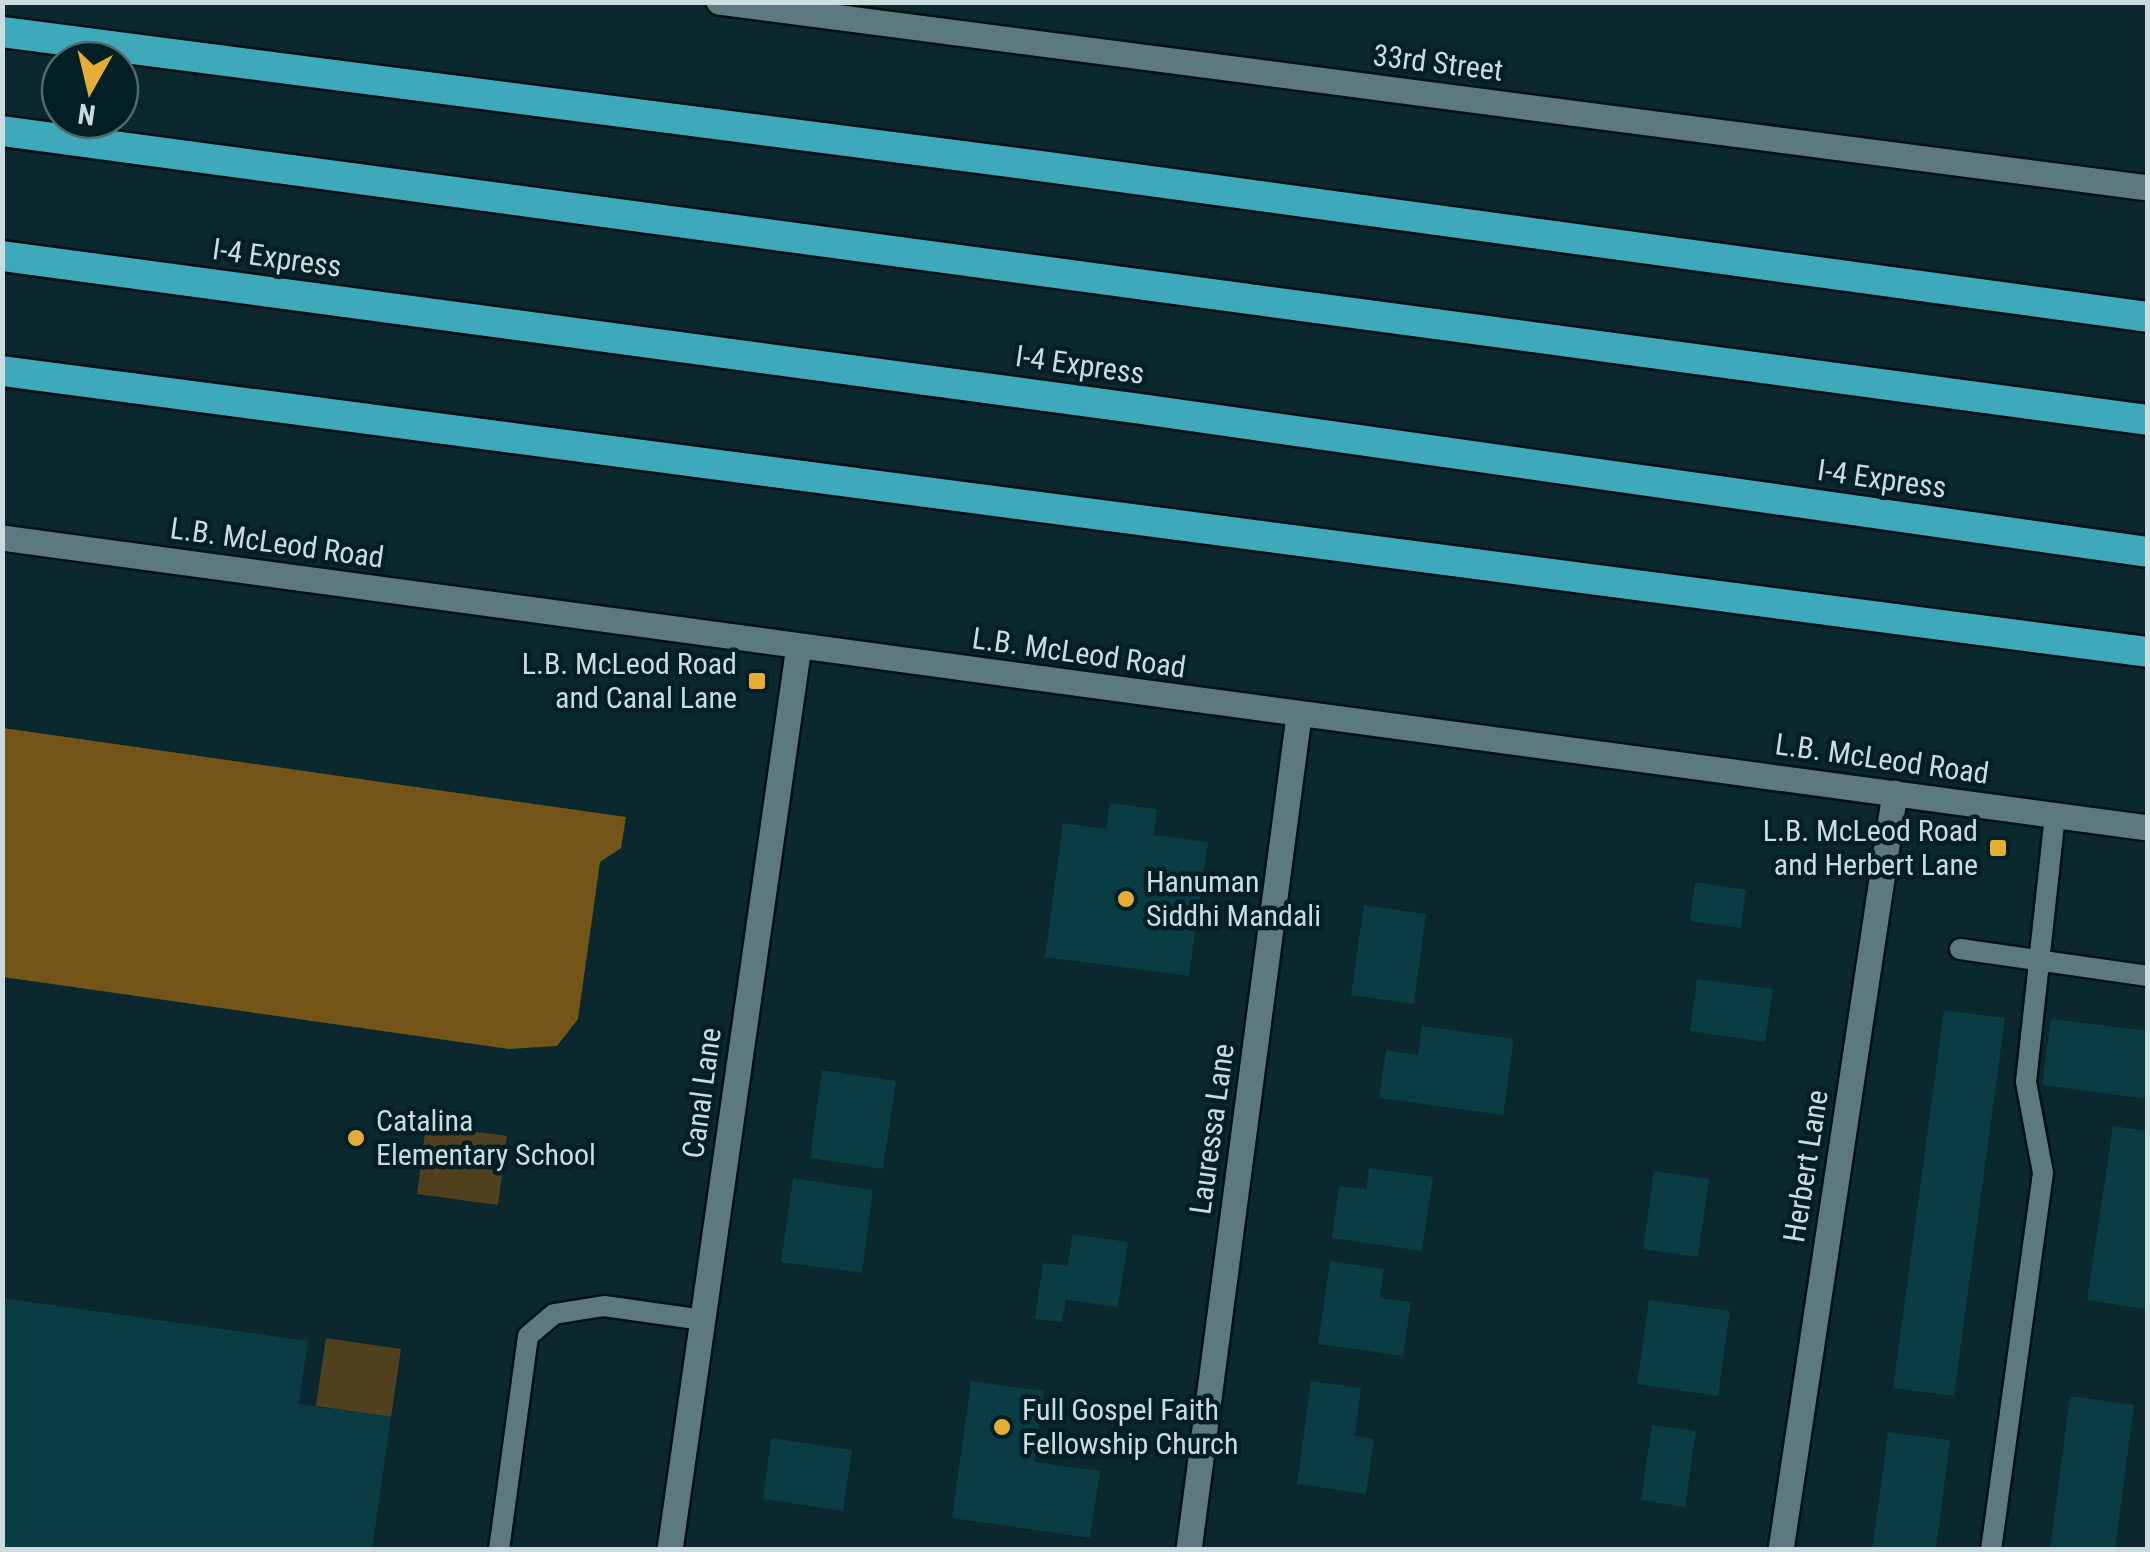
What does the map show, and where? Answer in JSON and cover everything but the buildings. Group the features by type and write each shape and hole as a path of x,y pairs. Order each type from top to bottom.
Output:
{"highway":[{"path":"2,32 1060,168 2148,317"},
{"path":"2,131 2148,420"},
{"name":"I-4 Express","path":"2,256 1141,408 2148,552"},
{"path":"2,372 2148,652"}],"street":[{"name":"33rd Street","path":"719,2 804,8 2148,188"},
{"name":"L.B. McLeod Road","path":"2,538 2148,828"},
{"name":"Canal Lane","path":"670,1550 799,646"},
{"name":"Lauressa Lane","path":"1189,1550 1299,716"},
{"name":"Herbert Lane","path":"1781,1550 1894,793"}],"lane":[{"path":"1992,1550 2043,1174 2026,1082 2036,960 2055,815"},
{"path":"1960,948 2148,976"},
{"path":"499,1550 528,1336 554,1314 604,1306 703,1320"}],"shaded area":[{"path":"3,728 626,817 621,848 600,862 578,1019 557,1046 509,1049 3,977"},
{"path":"426,1125 507,1136 498,1205 417,1194"},
{"path":"326,1338 401,1349 391,1417 316,1406"}],"place":[{"name":"L.B. McLeod Road and Canal Lane","path":"757,681"},
{"name":"L.B. McLeod Road and Herbert Lane","path":"1998,848"},
{"name":"Hanuman Siddhi Mandali","path":"1126,899"},
{"name":"Catalina Elementary School","path":"356,1138"},
{"name":"Full Gospel Faith Fellowship Church","path":"1002,1427"}]}
